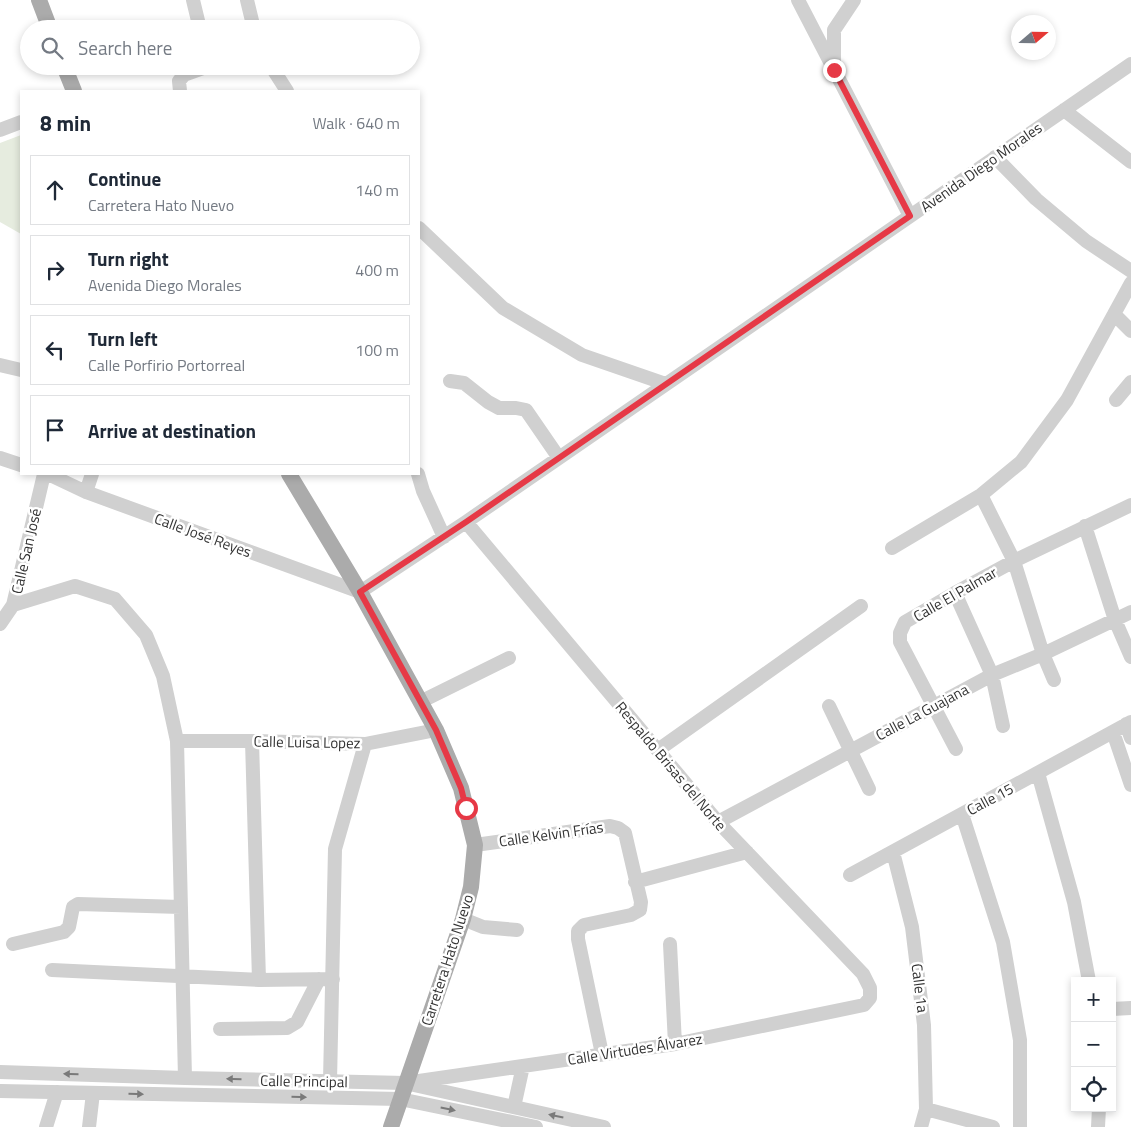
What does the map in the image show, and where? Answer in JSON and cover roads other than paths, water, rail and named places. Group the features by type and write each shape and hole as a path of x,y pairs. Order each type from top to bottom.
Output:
{"main road":[{"path":"39,0 47,20"},
{"path":"68,75 74,90"},
{"name":"Carretera Hato Nuevo","path":"290,475 360,592 436,730 461,788 474,844 471,887 463,919 391,1127"}],"street":[{"path":"193,0 198,20"},
{"path":"247,0 252,20"},
{"path":"798,0 910,216"},
{"path":"834,70 834,30 854,0"},
{"name":"Avenida Diego Morales","path":"360,592 466,522 1131,64"},
{"path":"180,90 179,81 184,75"},
{"path":"277,75 286,90"},
{"path":"1064,110 1131,162"},
{"path":"0,130 20,122"},
{"path":"995,157 1036,199 1086,241 1131,271"},
{"path":"420,229 503,308 582,355 666,384"},
{"path":"892,548 981,494 1021,462 1067,400 1131,284"},
{"path":"1114,314 1131,330"},
{"path":"0,365 20,370"},
{"path":"450,381 464,383 488,402 499,408 526,410 559,458"},
{"path":"1116,400 1131,382"},
{"path":"0,458 20,465"},
{"name":"Calle San José","path":"0,624 13,605 44,475"},
{"name":"Calle José Reyes","path":"50,475 86,492 360,592"},
{"path":"86,492 92,475"},
{"path":"418,475 423,491 444,537"},
{"path":"981,494 1014,561 1043,654 1054,680"},
{"name":"Calle El Palmar","path":"956,748 900,642 900,633 906,622 1014,561 1131,505"},
{"name":"Respaldo Brisas del Norte","path":"466,522 718,822 863,974 870,988 870,998 864,1005"},
{"path":"1085,526 1115,620 1131,657"},
{"path":"13,605 75,586 115,599 146,635 163,676 177,741 185,1078"},
{"path":"955,593 992,675 1003,726"},
{"path":"658,750 861,606"},
{"name":"Calle La Guajana","path":"718,822 992,675 1043,654 1131,612"},
{"path":"420,702 509,658"},
{"path":"830,706 869,789"},
{"path":"1129,723 1131,738"},
{"name":"Calle 15","path":"850,875 1129,723"},
{"name":"Calle Luisa Lopez","path":"177,741 365,744 436,730"},
{"path":"1113,732 1131,785"},
{"path":"252,741 259,980"},
{"path":"330,1081 326,979 335,849 365,744"},
{"path":"1038,773 1074,902 1088,977"},
{"path":"962,814 1003,942 1020,1040 1020,1127"},
{"name":"Calle Kelvin Frías","path":"474,844 610,826 618,828 625,833 641,902 640,910 631,916 584,925 578,931 578,939 602,1054"},
{"path":"635,882 747,852"},
{"name":"Calle 1a","path":"893,852 912,927 924,1025 926,1109 922,1127"},
{"path":"14,944 64,932 70,927 73,907 78,904 181,906"},
{"path":"463,919 483,927 518,930"},
{"path":"670,944 675,1044"},
{"path":"52,970 259,980 326,979"},
{"path":"220,1029 287,1028 297,1022 326,979"},
{"name":"Calle Virtudes Álvarez","path":"405,1083 675,1044 864,1005"},
{"path":"1116,1009 1131,1008"},
{"path":"514,1107 523,1066"},
{"name":"Calle Principal","path":"0,1072 405,1083 604,1127"},
{"name":"Calle Principal","path":"0,1091 400,1099 497,1123 536,1127"},
{"path":"46,1127 57,1092"},
{"path":"89,1127 93,1093"},
{"path":"497,1123 498,1103"},
{"path":"926,1109 993,1127"},
{"path":"1098,1127 1099,1112"}]}
